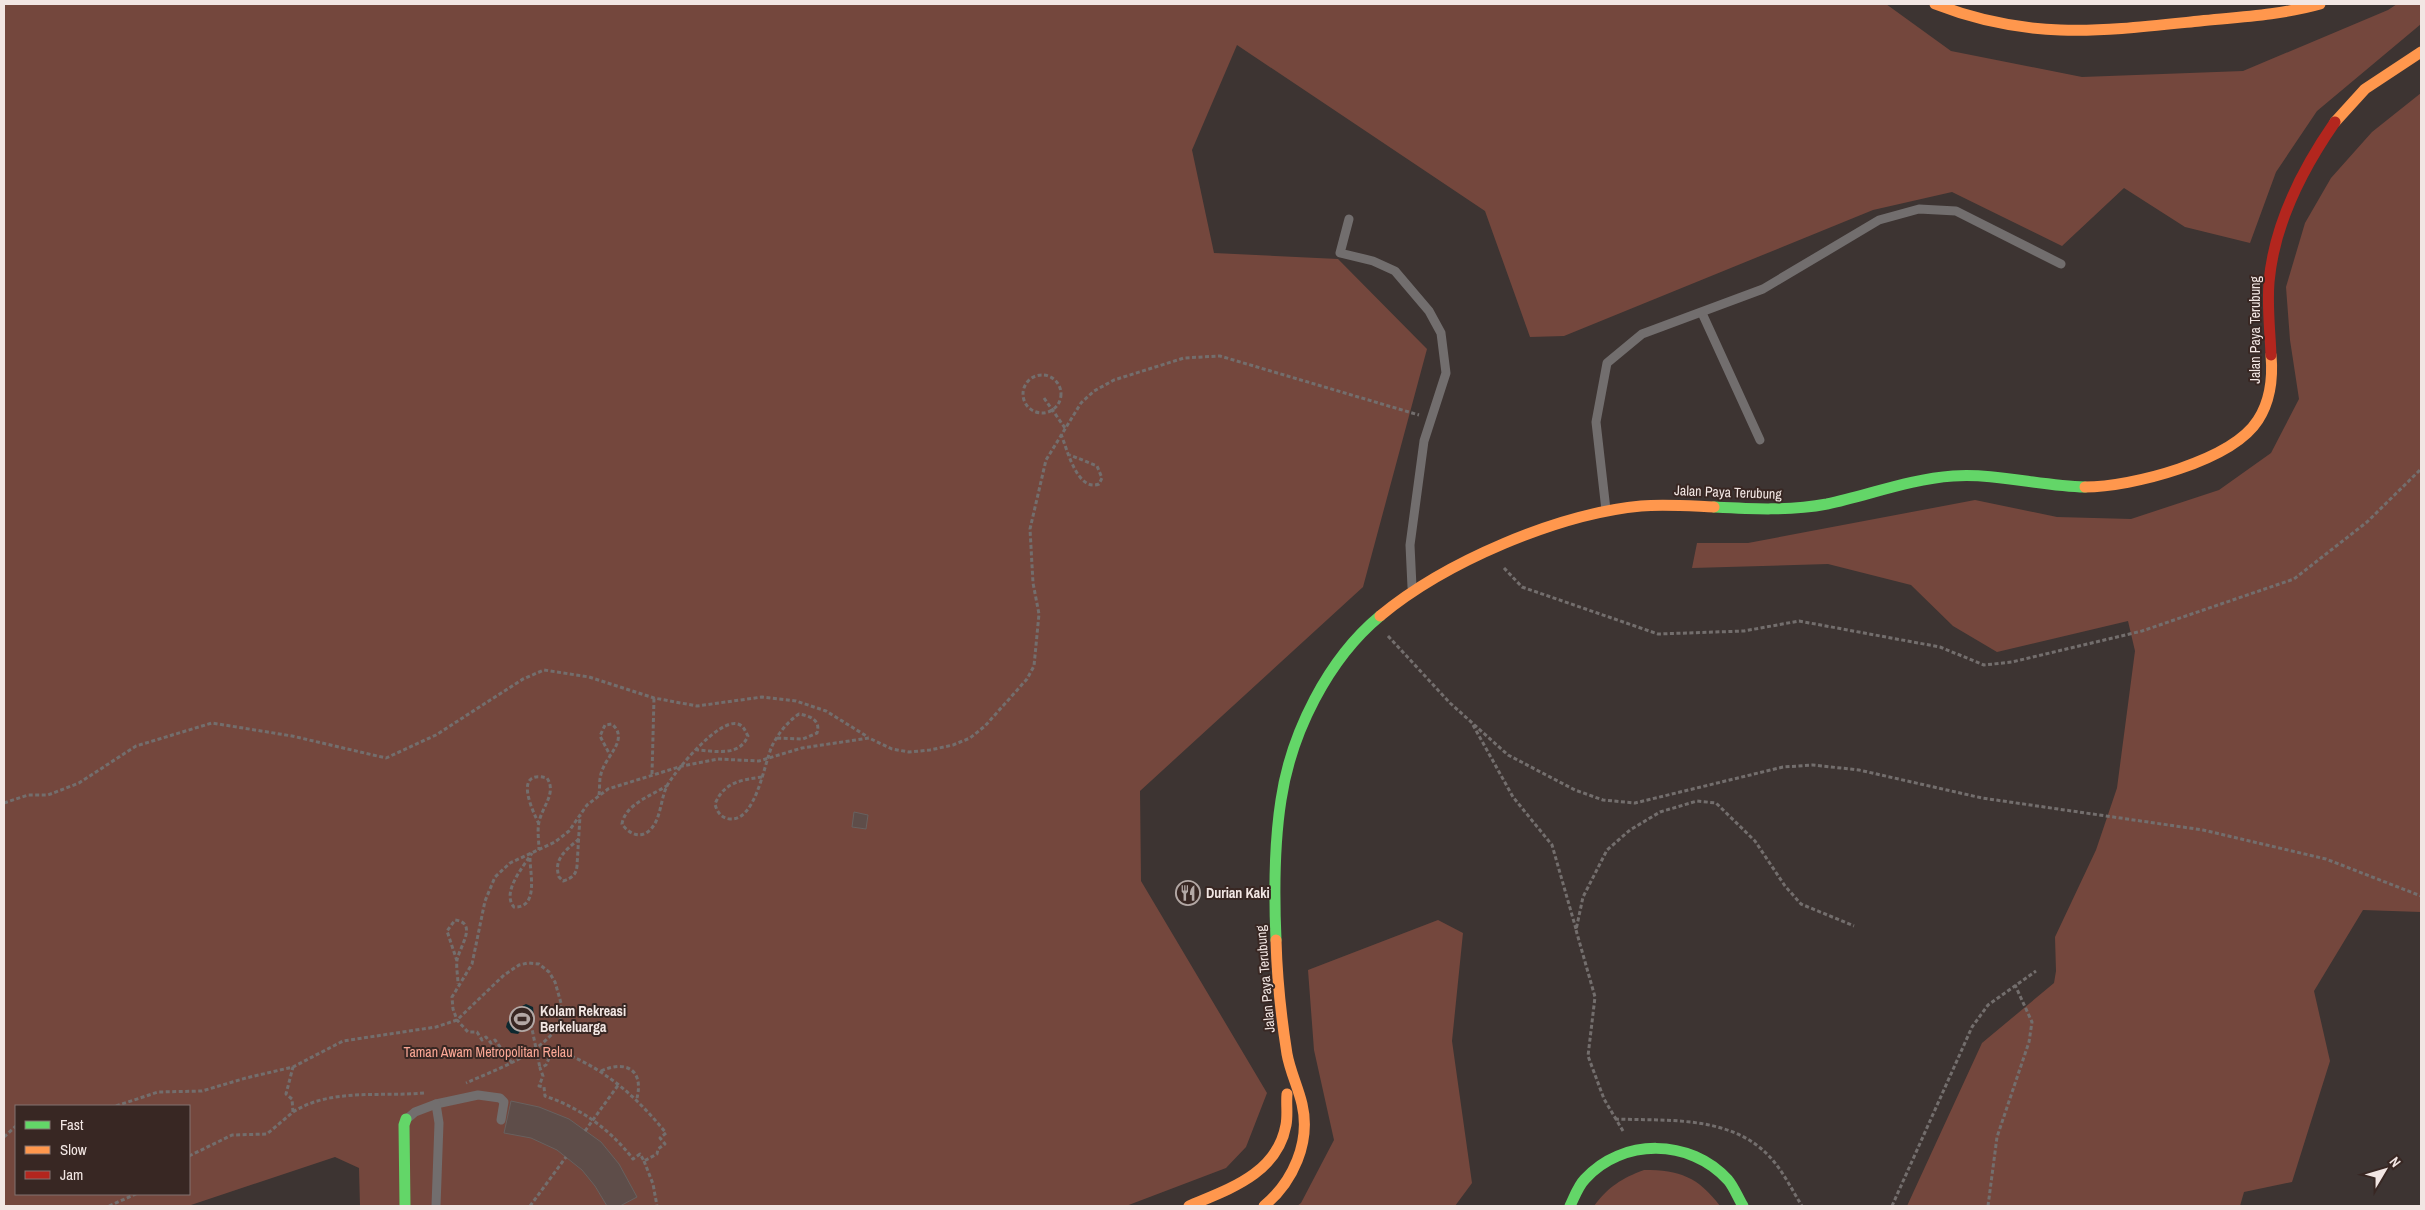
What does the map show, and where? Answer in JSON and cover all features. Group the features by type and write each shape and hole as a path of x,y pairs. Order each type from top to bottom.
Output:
{"main road":[{"path":"1935,4 1992,22 2026,29 2092,32 2275,14 2320,4"},
{"name":"Jalan Paya Terubung","path":"1291,1072 1275,957 1275,897 1281,797 1296,740 1313,703 1339,661 1374,621 1412,590 1451,566 1486,550 1606,510 1655,505 1718,506 1763,511 1810,507 1911,482 1954,476 1993,477 2067,487 2111,486 2159,475 2213,454 2240,438 2256,424 2268,402 2273,377 2268,308 2275,246 2287,213 2320,144 2349,105 2368,86 2421,52"},
{"path":"1189,1206 1228,1190 1260,1172 1277,1153 1286,1126 1286,1102 1291,1072"},
{"path":"1264,1206 1272,1200 1292,1176 1302,1147 1304,1117 1301,1097 1291,1072"},
{"path":"405,1206 404,1125 406,1120"},
{"path":"1570,1206 1573,1198 1589,1176 1610,1158 1636,1149 1667,1147 1696,1155 1721,1171 1739,1195 1743,1206"}],"lane":[{"path":"1606,510 1596,422 1607,363 1642,334 1763,289 1879,220 1919,209 1956,211 2061,264"},
{"path":"1348,219 1340,253 1373,261 1396,271 1429,311 1441,333 1446,373 1424,441 1410,545 1412,590"},
{"path":"1702,313 1760,440"},
{"path":"406,1120 415,1112 436,1104 478,1096 500,1098 504,1102 502,1120"},
{"path":"436,1104 439,1123 436,1206"}],"path":[{"path":"4,803 28,795 48,795 79,783 136,746 212,723 292,736 386,758 436,735 523,679 544,670 589,677 654,698 697,706 762,697 796,701 826,712 869,738 892,749 909,752 953,745 970,738 985,726 1028,679 1034,666 1039,614 1033,583 1030,529 1046,460 1081,403 1094,391 1114,380 1184,358 1220,356 1430,419"},
{"path":"1045,375 1056,381 1061,393 1057,406 1053,410 1041,413 1035,412 1026,404 1023,392 1024,386 1033,377 1045,375"},
{"path":"1044,398 1064,428"},
{"path":"1061,433 1070,455 1079,476 1086,484 1093,486 1099,484 1102,478 1097,466 1070,455"},
{"path":"1486,550 1522,587 1658,634 1744,631 1799,621 1940,647 1984,665 2012,662 2142,631 2294,579 2367,522 2421,469"},
{"path":"1374,621 1450,703 1508,755 1575,790 1603,800 1635,803 1783,767 1813,765 1859,770 1982,798 2203,830 2326,859 2421,896"},
{"path":"652,774 654,698"},
{"path":"762,777 743,780 724,789 715,804 717,811 724,818 732,819 742,815 750,807 762,777 767,759 777,738 790,720 799,714 806,715 816,721 819,727 816,733 810,737 777,738"},
{"path":"1472,722 1513,797 1552,845 1594,997 1588,1056 1608,1105 1636,1149"},
{"path":"599,795 601,774 620,737 617,729 612,724 605,725 600,736 610,755"},
{"path":"668,785 631,807 623,816 622,824 627,831 635,835 644,834 650,830 656,821 668,785 682,766 697,750 715,732 728,724 737,724 744,728 748,736 745,742 734,750 697,750"},
{"path":"512,1063 495,1040 491,1043 486,1037 482,1040 476,1032 468,1032 457,1020 453,1009 452,997 472,964 485,901 495,877 510,863 555,842 569,830 599,795 608,789 682,766 718,759 767,759 802,748 869,738"},
{"path":"539,824 529,802 527,789 529,782 535,777 542,776 551,783 551,791 539,824 539,850"},
{"path":"1576,930 1582,897 1607,850 1630,830 1660,812 1697,801 1716,803 1737,823 1755,841 1785,886 1801,904 1854,926"},
{"path":"578,839 564,851 558,862 556,869 559,877 564,880 576,874 580,815"},
{"path":"530,858 530,898 528,904 514,907 510,903 510,894 533,852"},
{"path":"457,961 467,932 466,925 462,921 455,920 447,931 457,961 458,985"},
{"path":"119,1105 158,1092 202,1091 293,1067 343,1041 418,1031 457,1020 504,975 519,965 528,963 539,964 549,972 555,982 562,1014 560,1024 554,1034 512,1063 460,1085"},
{"path":"1892,1206 1972,1027 1988,1005 2036,971"},
{"path":"1988,1206 1997,1137 2028,1042 2032,1022 2016,984"},
{"path":"531,1024 542,1076 539,1086 544,1088 544,1096 559,1100 593,1120 619,1141 633,1159 640,1154 653,1184 657,1206"},
{"path":"540,1068 546,1065 550,1056 558,1055 559,1051 579,1058 601,1071 637,1098 666,1133 660,1138 665,1144 658,1150 656,1155 644,1161"},
{"path":"601,1071 616,1066 630,1069 636,1074 638,1082 637,1098"},
{"path":"293,1067 286,1094 292,1099 293,1112"},
{"path":"585,1131 619,1084"},
{"path":"190,1156 232,1135 267,1134 307,1103 326,1098 430,1093"},
{"path":"4,1137 15,1127"},
{"path":"530,1206 566,1157"},
{"path":"109,1206 134,1195"}],"green space":[{"name":"Taman Awam Metropolitan Relau","path":"4,4 1886,4 1951,51 2082,77 2243,71 2388,10 2397,4 2421,4 2421,24 2317,111 2276,172 2250,243 2185,227 2124,188 2062,246 1952,192 1873,210 1564,336 1530,337 1485,211 1237,45 1192,150 1214,253 1338,259 1427,349 1363,587 1140,791 1141,881 1267,1093 1246,1147 1226,1168 1126,1206 360,1206 359,1168 335,1157 188,1206 4,1206"},
{"path":"2421,93 2421,912 2363,910 2314,991 2330,1061 2292,1182 2244,1192 2240,1206 1907,1206 1982,1043 2054,983 2056,971 2055,937 2096,850 2117,788 2135,651 2128,621 1997,652 1953,626 1911,585 1828,564 1692,568 1697,543 1748,543 1975,500 2057,517 2131,519 2219,490 2271,453 2299,399 2290,340 2286,287 2305,223 2331,178 2372,132"},
{"path":"1438,920 1463,933 1452,1041 1472,1183 1455,1206 1297,1206 1301,1203 1334,1140 1314,1050 1308,970"},
{"path":"1644,1170 1657,1170 1687,1177 1704,1188 1720,1206 1594,1206 1616,1184"}],"water":[{"name":"Kolam Rekreasi Berkeluarga","path":"526,1004 533,1007 534,1016 518,1034 511,1033 506,1027 507,1023 520,1007"}],"building":[{"path":"854,812 868,815 866,829 852,827"},
{"path":"511,1101 539,1107 569,1119 601,1142 619,1164 637,1197 620,1206 607,1206 595,1186 582,1170 557,1150 531,1138 504,1133"}],"traffic: fast":[{"path":"1714,507 1799,508 1827,504 1921,480 1953,476 1986,476 2085,487"},
{"path":"1276,940 1277,834 1281,800 1293,749 1303,724 1328,675 1344,653 1380,616"},
{"path":"405,1206 404,1125 406,1119"},
{"path":"1570,1206 1585,1179 1600,1166 1618,1156 1636,1150 1656,1148 1676,1150 1695,1156 1712,1166 1728,1180 1743,1206"}],"traffic: slow":[{"path":"1935,4 1969,16 2002,24 2066,30 2131,28 2246,17 2291,11 2320,4"},
{"path":"2335,122 2365,89 2421,52"},
{"path":"2085,487 2128,482 2179,469 2226,448 2245,435 2258,420 2266,405 2272,372 2271,355"},
{"path":"1380,616 1406,596 1436,577 1503,544 1539,530 1574,519 1641,506 1714,507"},
{"path":"1264,1206 1291,1173 1302,1147 1304,1133 1302,1104 1288,1060 1285,1040 1278,983 1276,940"},
{"path":"1189,1206 1249,1178 1273,1156 1281,1142 1286,1125 1287,1094"}],"traffic: jam":[{"path":"2271,355 2268,291 2277,239 2301,178 2335,122"}],"place":[{"name":"Durian Kaki","path":"1188,893"},
{"name":"Kolam Rekreasi Berkeluarga","path":"522,1019"}]}
